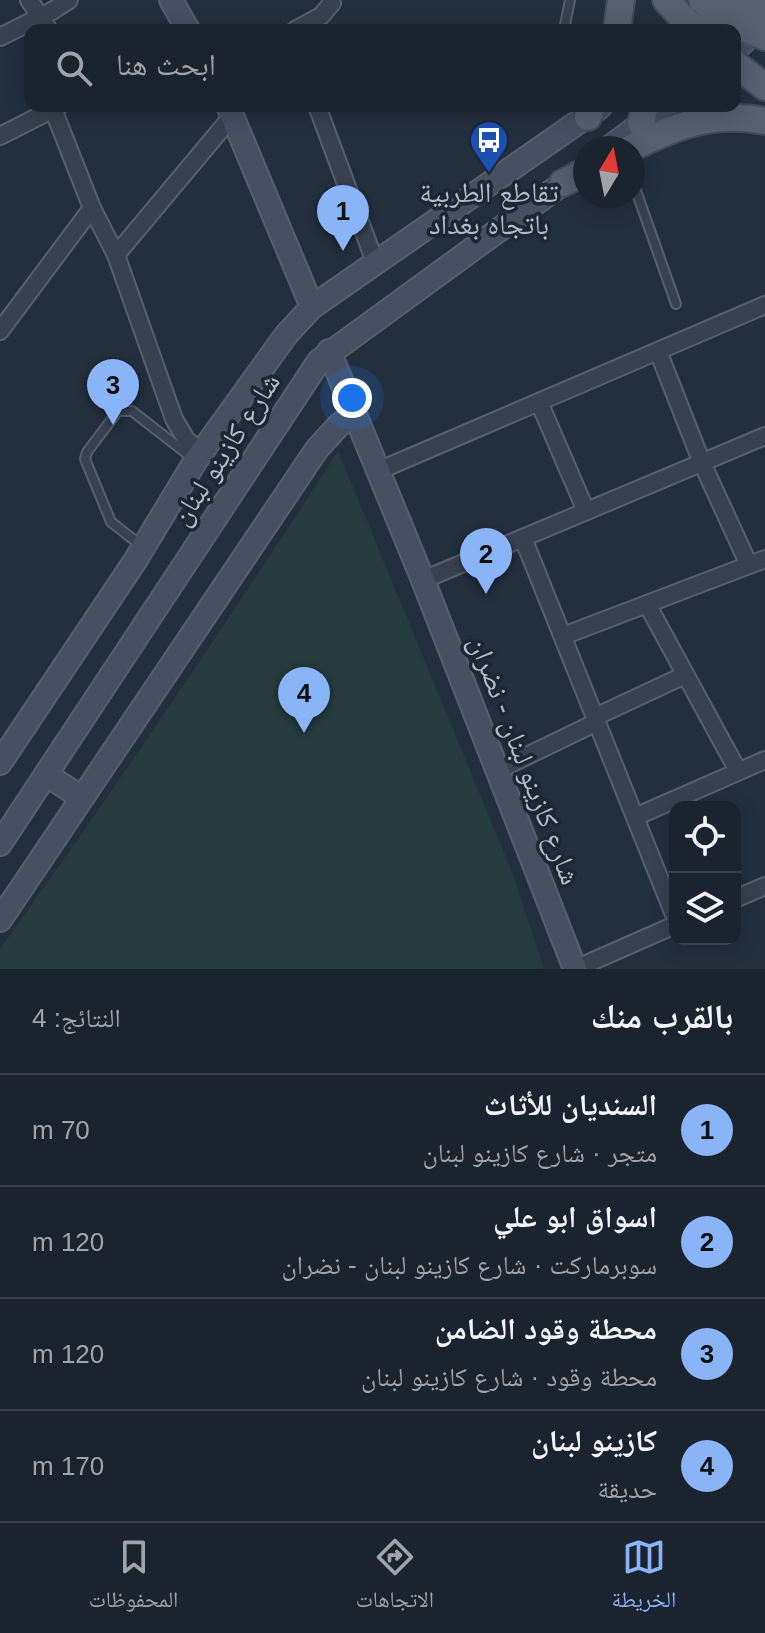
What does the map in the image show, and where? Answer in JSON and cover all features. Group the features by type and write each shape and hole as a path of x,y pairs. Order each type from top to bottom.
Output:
{"main road":[{"path":"171,0 185,24"},
{"path":"618,24 621,0"},
{"path":"666,0 686,24"},
{"path":"758,0 765,5"},
{"path":"698,24 719,10 757,31"},
{"path":"741,69 765,87"},
{"path":"231,112 312,307"},
{"name":"شارع كازينو لبنان","path":"0,763 144,548 198,456 278,345 312,307 591,112"},
{"path":"621,136 643,114"},
{"path":"645,142 672,128 700,120 733,117 765,121"},
{"name":"شارع كازينو لبنان","path":"0,844 310,373 329,351 573,178"},
{"name":"شارع كازينو لبنان - نضران","path":"329,351 423,580 575,969"},
{"path":"0,920 317,449 330,433 354,413"},
{"path":"47,775 82,798"}],"street":[{"path":"29,0 44,23 69,0"},
{"path":"306,24 321,16 331,0"},
{"path":"0,37 24,29"},
{"path":"0,136 48,112"},
{"path":"57,112 92,208 116,255 174,419 198,456"},
{"path":"116,255 228,112"},
{"path":"319,112 375,262"},
{"path":"0,331 92,208"},
{"path":"378,471 765,305"},
{"path":"658,351 702,463 749,565"},
{"path":"539,402 586,511"},
{"path":"423,580 765,436"},
{"path":"523,538 669,902"},
{"path":"563,636 765,559"},
{"path":"647,604 738,771"},
{"path":"498,770 685,675"},
{"path":"635,817 765,760"},
{"path":"741,896 765,886"},
{"path":"575,969 669,928"}],"lane":[{"path":"565,24 570,0"},
{"path":"642,208 676,304"},
{"path":"144,548 111,522 85,464 87,452 118,411 126,409 198,456"}],"green space":[{"path":"338,451 512,872 544,969 0,969 0,949 172,702"}],"place":[{"name":"تقاطع الطربية باتجاه بغداد","path":"489,174"},
{"name":"السنديان للأثاث","path":"343,251"},
{"name":"محطة وقود الضامن","path":"113,425"},
{"name":"اسواق ابو علي","path":"486,594"},
{"name":"كازينو لبنان","path":"304,733"}]}
